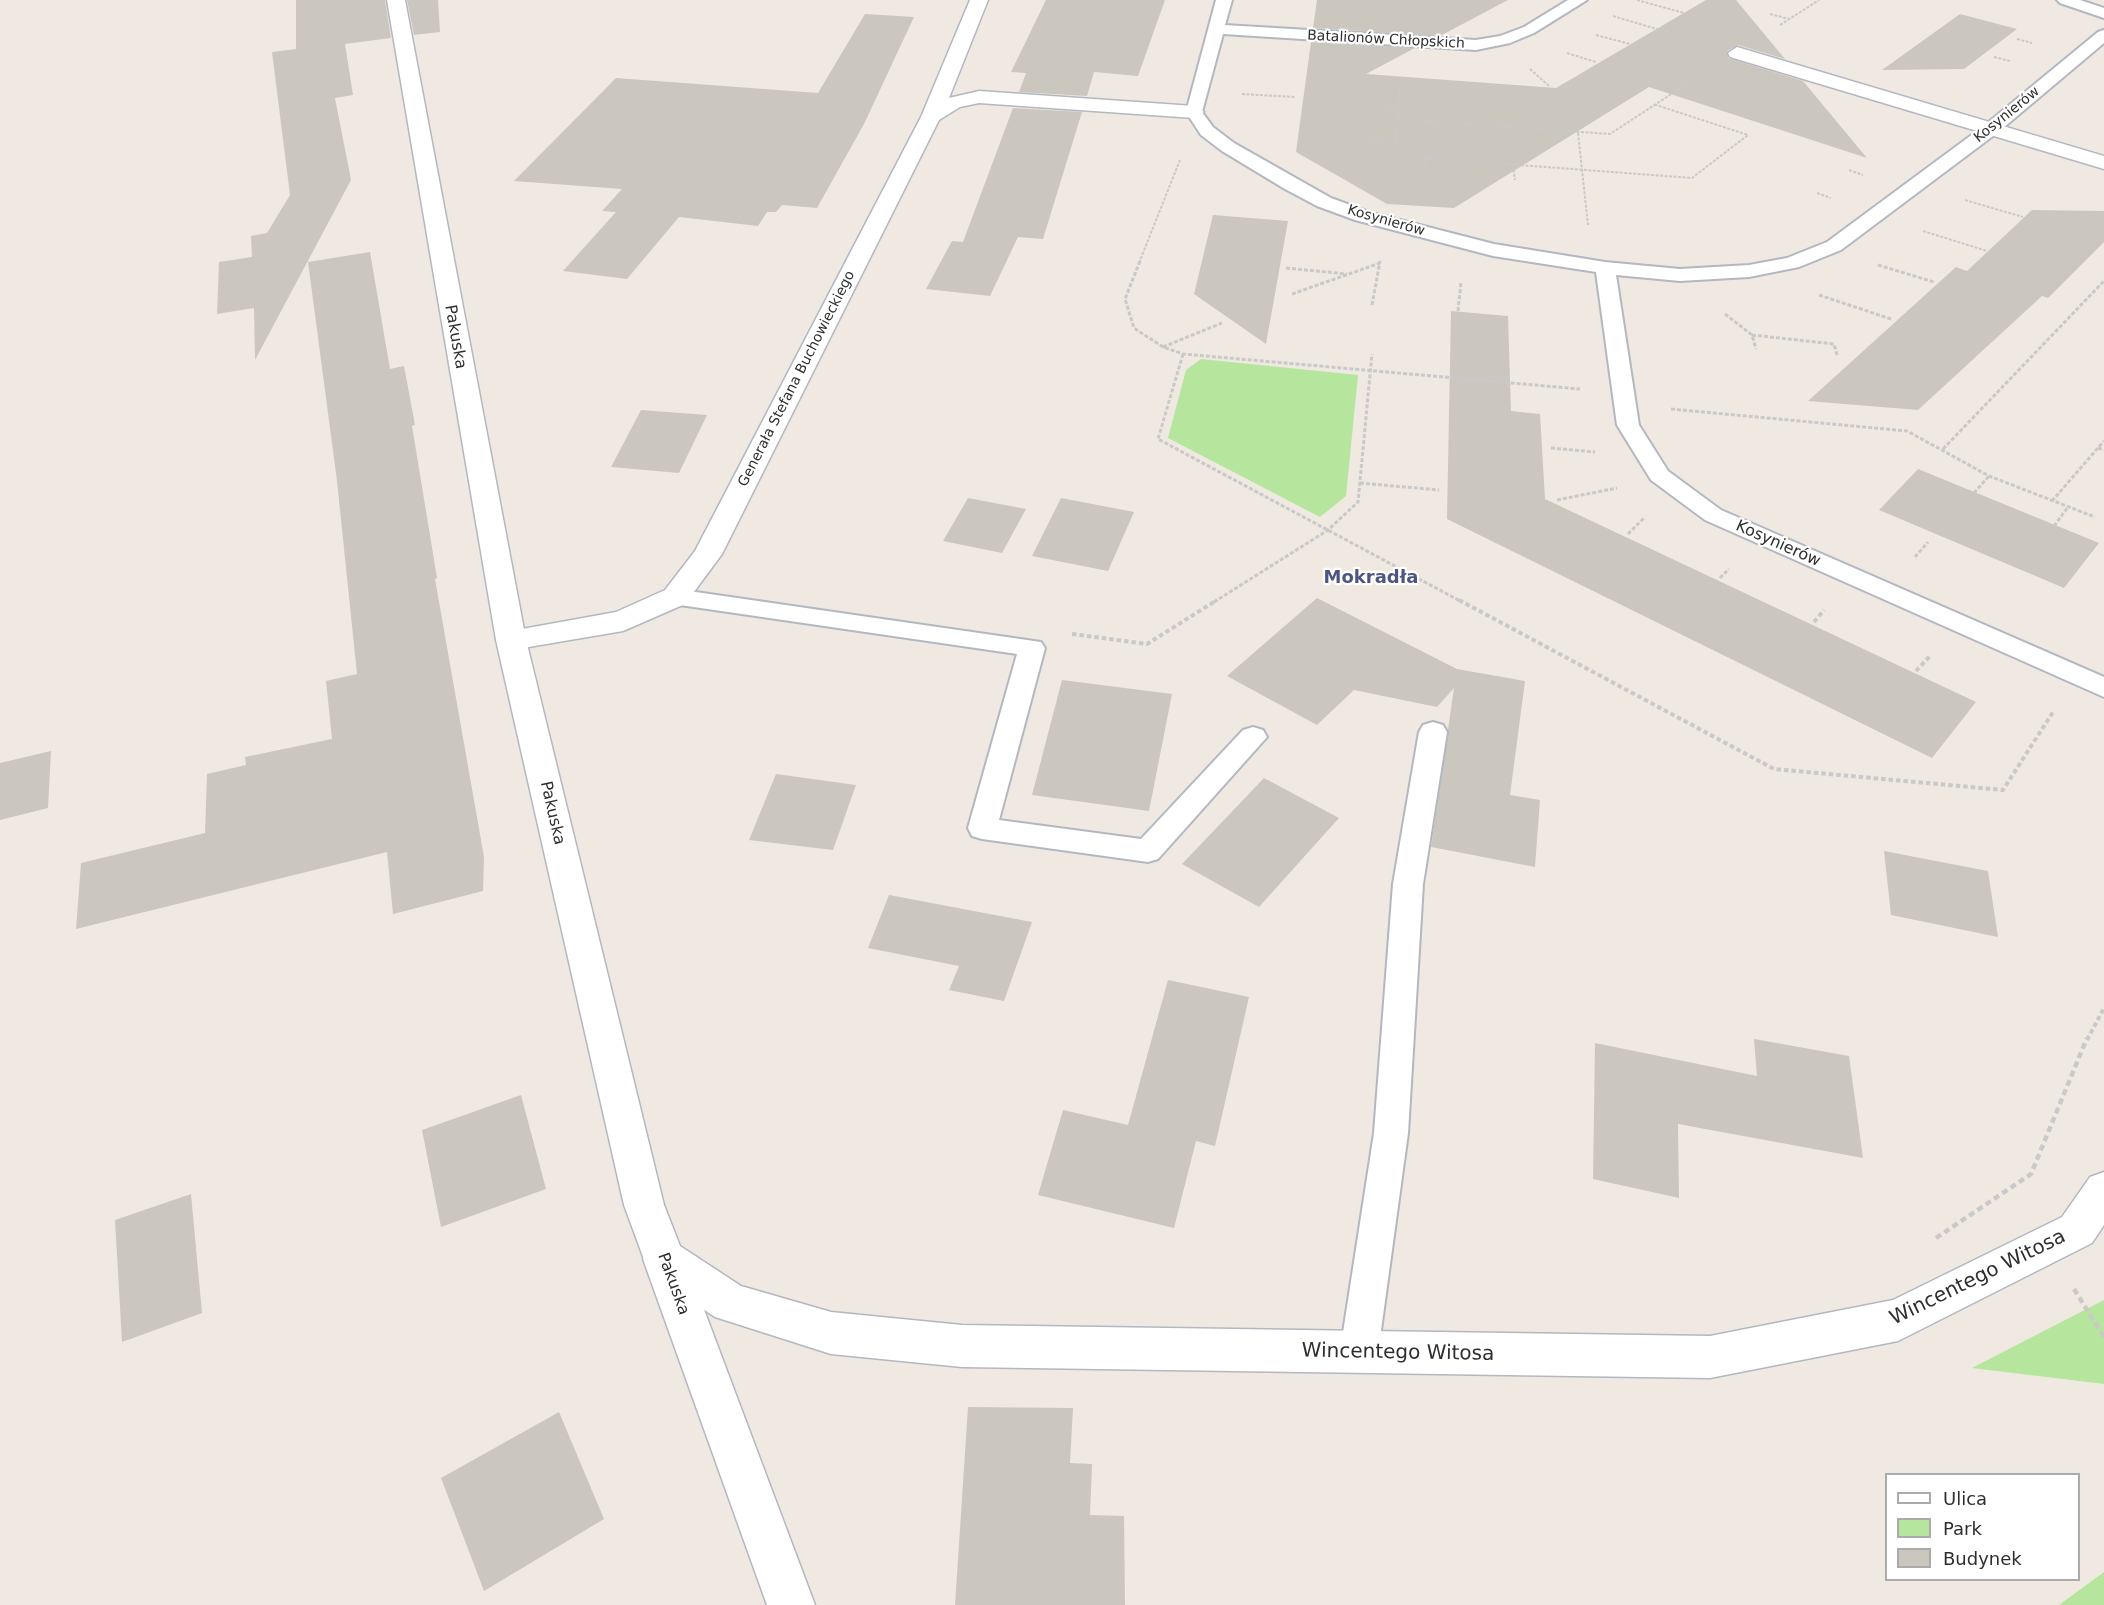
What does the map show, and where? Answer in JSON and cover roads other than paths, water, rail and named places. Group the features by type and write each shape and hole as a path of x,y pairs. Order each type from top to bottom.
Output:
{"street":[{"name":"Pakuska","path":"396,0 511,640 644,1205 791,1605"},
{"name":"Generała Stefana Buchowieckiego","path":"511,640 623,621 675,597 708,554 931,117 979,0"},
{"path":"1737,53 2104,163"},
{"path":"931,117 954,102 979,97 1194,112"},
{"name":"Wincentego Witosa","path":"664,1259 730,1304 831,1334 962,1346 1710,1357 1898,1320 2077,1230 2104,1191"}],"lane":[{"path":"1194,112 1224,0"},
{"name":"Batalionów Chłopskich","path":"1218,29 1476,45 1504,40 1529,30 1579,0"},
{"path":"2065,0 2104,13"},
{"name":"Kosynierów","path":"1194,112 1207,131 1228,147 1324,202 1362,216 1493,250 1605,268 1680,275 1749,271 1792,263 1834,246 1991,129 2104,35"},
{"name":"Kosynierów","path":"1605,268 1629,425 1659,475 1713,515 2104,688"},
{"path":"675,597 1032,648 982,828 1149,851 1253,737"},
{"path":"1359,1352 1391,1133 1407,884 1433,732"}],"district":[{"name":"Mokradła","path":"1371,578"}]}
